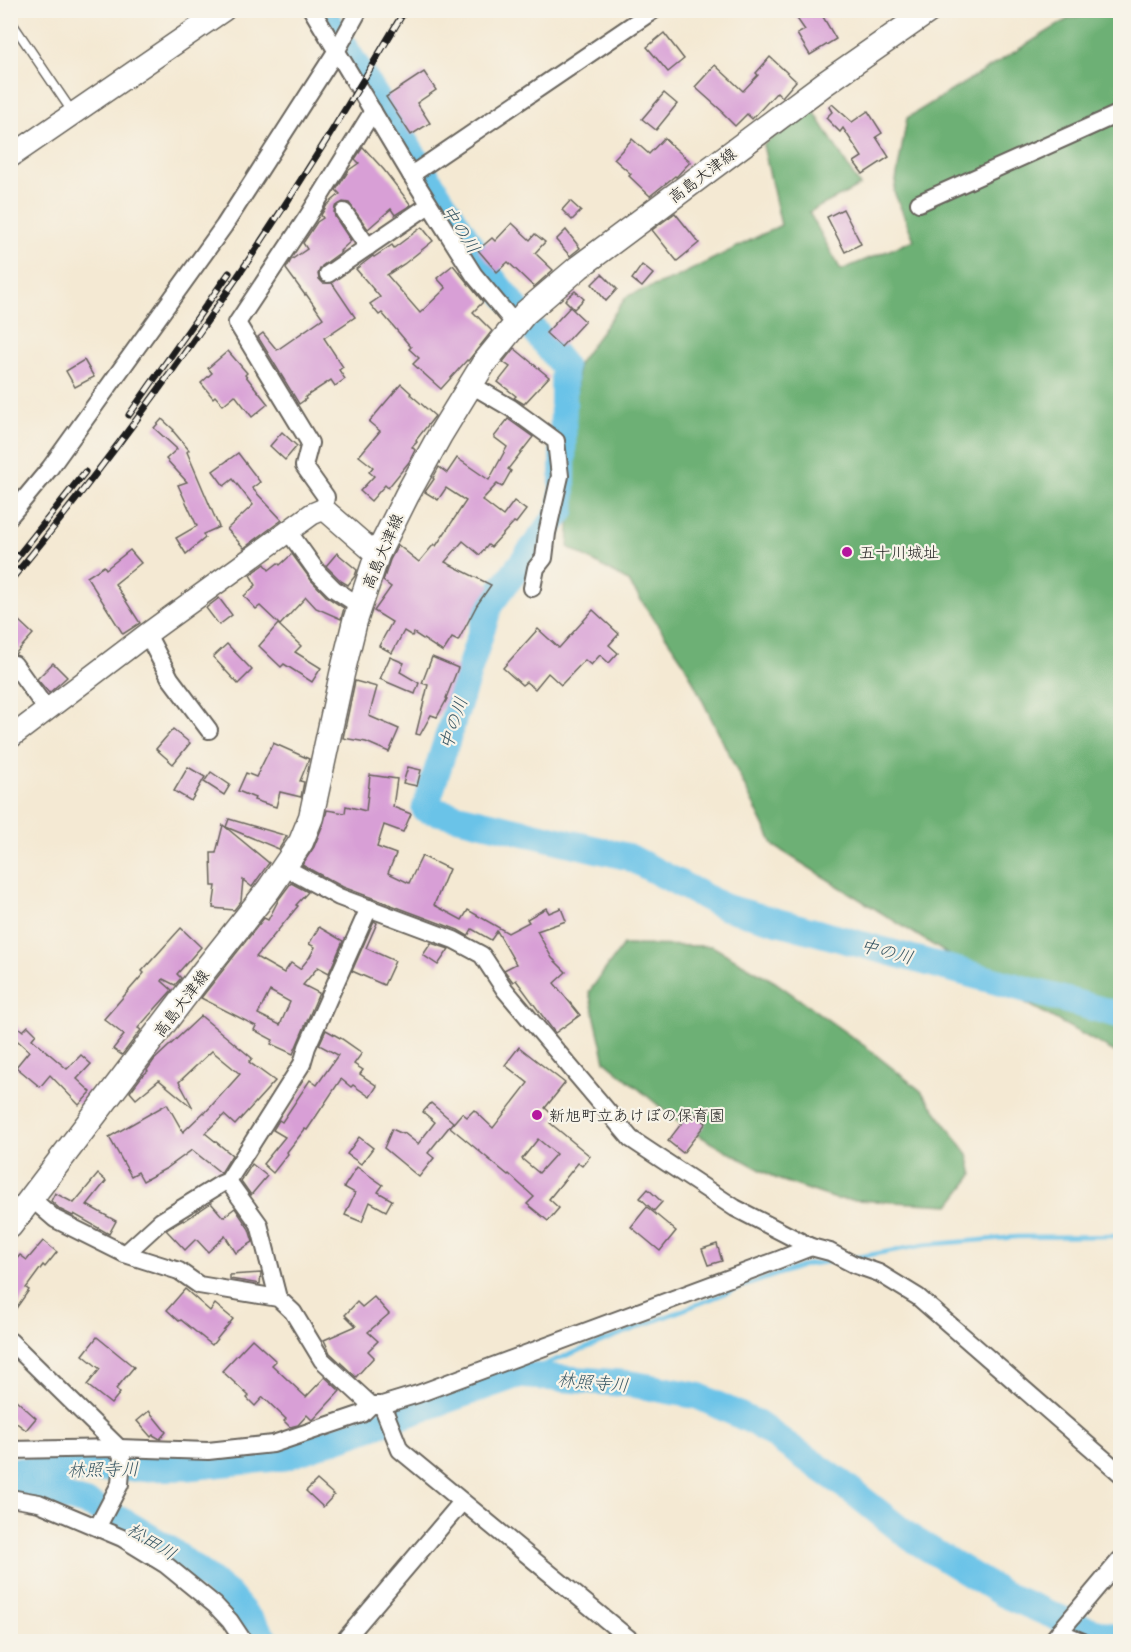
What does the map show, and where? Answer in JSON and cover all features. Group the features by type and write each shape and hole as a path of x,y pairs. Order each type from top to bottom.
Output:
{"main road":[{"name":"高島大津線","path":"10,1226 301,842 311,817 342,674 360,606 377,555 407,495 484,363 519,319 579,267 824,84 930,10"}],"street":[{"path":"10,157 224,10"},
{"path":"312,10 429,205 474,275 519,319"},
{"path":"10,516 50,468 224,226 337,50 359,10"},
{"path":"411,175 654,10"},
{"path":"324,509 326,497 304,466 310,443 237,323 308,216 373,111"},
{"path":"919,203 1120,112"},
{"path":"328,274 429,205"},
{"path":"344,212 368,247"},
{"path":"470,384 512,408 556,441 560,476 547,533 544,558 537,568 532,588"},
{"path":"10,738 288,531 312,514 324,509"},
{"path":"324,509 377,555"},
{"path":"288,531 318,573 334,589 360,606"},
{"path":"147,634 170,678 208,730"},
{"path":"14,664 47,710"},
{"path":"284,867 339,897 454,940 482,955 505,990 631,1139 735,1208 811,1247 830,1252 853,1264 879,1273 918,1297 1120,1473"},
{"path":"125,1254 161,1221 228,1181 302,1064 307,1047 369,908"},
{"path":"228,1181 259,1224 278,1298 293,1312 322,1360 376,1405 400,1450 633,1641"},
{"path":"32,1198 55,1219 125,1254 179,1271 199,1285 278,1298"},
{"path":"10,1450 208,1451 273,1444 362,1414 376,1405 418,1394 811,1247"},
{"path":"10,1341 120,1452"},
{"path":"100,1521 116,1491 120,1452"},
{"path":"10,1498 39,1503 100,1521 166,1565 215,1605 244,1641"},
{"path":"343,1641 462,1502"},
{"path":"1055,1637 1120,1560"},
{"path":"1055,1637 1083,1641"}],"lane":[{"path":"10,20 73,114"}],"green space":[{"path":"1120,11 1120,1055 1026,1003 774,846 684,663 628,581 568,547 578,364 627,296 675,278 781,225 763,145 812,108 860,186 809,212 841,270 914,240 894,192 907,118 1068,19"},
{"path":"623,945 712,946 775,982 866,1047 921,1091 968,1154 973,1175 950,1205 836,1199 777,1179 687,1129 605,1061 589,992"}],"building":[{"path":"791,10 819,10 836,39 810,55 797,34 805,30"},
{"path":"664,33 684,59 668,72 647,47"},
{"path":"770,57 796,81 782,97 777,92 752,119 747,114 735,126 695,87 715,65 743,91"},
{"path":"424,72 436,90 417,103 430,123 411,135 386,97"},
{"path":"664,93 677,104 656,130 642,119"},
{"path":"832,104 852,122 868,111 882,133 876,137 889,157 863,174 854,162 862,157 843,128 840,132 826,118 832,112 829,107"},
{"path":"664,138 690,162 676,177 650,196 614,159 632,139 649,154"},
{"path":"363,147 411,205 395,215 391,209 368,229 349,203 343,202 335,207 335,217 351,241 341,252 322,266 318,274 323,283 332,283 355,317 324,338 343,367 339,370 345,379 335,386 331,380 305,397 306,399 299,404 258,337 263,333 277,350 323,318 286,269 291,260 307,249 303,243 317,222 323,218 321,215 327,205 340,194 336,190 349,170 359,163 355,159"},
{"path":"570,201 581,211 572,220 562,210"},
{"path":"843,209 861,244 845,252 827,217"},
{"path":"675,213 699,243 677,261 652,230"},
{"path":"512,223 530,240 535,234 545,242 535,253 553,270 534,287 508,262 497,272 478,250 492,238 495,241"},
{"path":"422,227 433,241 387,275 420,313 446,288 437,278 453,265 483,302 473,312 492,331 441,389 413,364 419,358 409,349 411,347 382,313 379,315 370,304 380,297 356,269 392,245 394,248"},
{"path":"566,230 580,248 570,256 556,240"},
{"path":"642,265 653,274 642,287 632,279"},
{"path":"602,274 617,289 606,301 592,284"},
{"path":"575,291 584,299 574,309 565,300"},
{"path":"570,307 585,321 561,347 546,333"},
{"path":"514,348 549,377 524,404 514,398 516,396 498,382 510,367 503,362"},
{"path":"228,351 247,373 245,375 268,404 252,417 235,395 223,405 215,396 213,398 201,383 212,373 208,368"},
{"path":"84,360 94,377 75,387 66,371"},
{"path":"401,384 435,416 412,447 415,450 409,462 388,488 385,485 371,501 360,491 374,476 369,472 373,467 359,456 380,431 369,422"},
{"path":"162,419 174,430 189,450 187,452 219,527 203,534 205,538 186,554 176,538 197,526 178,485 187,482 166,459 177,449 154,428"},
{"path":"508,419 533,437 508,469 511,471 502,487 497,484 482,500 503,516 514,501 526,510 516,523 514,522 491,547 488,545 480,555 463,541 445,562 491,585 477,605 458,641 452,638 443,652 414,633 412,636 404,631 392,653 379,646 392,622 374,611 391,587 383,581 390,560 398,545 419,562 434,544 436,546 466,501 446,488 438,500 425,492 439,467 447,473 457,458 489,480 507,447 494,437"},
{"path":"282,432 297,446 285,460 270,446"},
{"path":"238,453 260,482 252,488 282,520 244,548 227,529 253,505 233,479 224,486 213,471"},
{"path":"130,550 141,563 115,584 140,623 123,634 87,577 104,566 106,569"},
{"path":"337,553 357,570 348,585 326,566"},
{"path":"292,554 327,597 344,608 341,619 316,608 306,597 280,625 260,606 256,609 244,596 256,585 250,575 265,564 269,570 278,563 280,565"},
{"path":"219,598 232,615 219,625 206,608"},
{"path":"593,610 619,634 609,645 618,653 609,663 600,655 591,665 585,660 561,685 548,673 535,689 526,682 522,685 503,668 538,629 559,648"},
{"path":"18,620 33,634 15,654 10,654 10,627"},
{"path":"278,624 301,646 295,652 321,668 312,682 284,664 281,667 259,646"},
{"path":"227,644 252,670 238,684 213,657"},
{"path":"390,657 404,663 400,672 419,683 415,694 380,679"},
{"path":"432,657 458,668 447,699 437,717 431,715 420,735 416,734 428,685 422,683"},
{"path":"53,663 67,677 49,693 37,679"},
{"path":"355,681 377,687 369,716 399,729 389,752 366,742 343,738"},
{"path":"173,729 190,743 173,764 156,749"},
{"path":"273,743 309,759 300,781 304,782 301,797 280,792 276,807 254,800 255,798 238,791 246,773 256,777"},
{"path":"188,767 205,777 191,801 174,791"},
{"path":"408,767 421,770 417,786 403,783"},
{"path":"211,772 230,785 224,795 204,782"},
{"path":"370,775 397,779 393,807 411,814 403,832 384,825 377,847 396,854 388,873 409,883 422,856 449,869 434,905 462,920 468,910 508,933 529,922 527,919 546,908 549,913 561,908 566,921 537,931 552,958 566,972 554,983 580,1015 555,1033 516,980 513,982 504,970 516,964 497,931 491,940 472,929 468,936 458,930 343,887 302,865 314,847 327,810 345,813 346,806 366,811"},
{"path":"229,819 287,836 279,849 226,827"},
{"path":"223,825 269,863 252,887 243,880 241,901 234,910 213,908 216,886 212,886 211,853 216,853"},
{"path":"291,883 308,892 256,957 284,973 291,963 300,969 309,958 315,947 309,944 319,927 343,941 329,973 318,967 303,985 319,993 293,1054 271,1044 273,1040 254,1030 256,1026 201,998 264,918 268,920","holes":["270,991 290,1002 280,1025 258,1014"]},
{"path":"374,921 377,923 366,948 395,961 384,985 352,971"},
{"path":"181,928 201,947 177,974 181,978 175,985 163,979 162,981 172,990 138,1028 141,1030 122,1055 113,1049 124,1035 104,1019 144,973 142,971"},
{"path":"431,943 449,949 438,965 423,955"},
{"path":"201,1016 252,1058 249,1062 275,1081 235,1125 224,1115 205,1133 232,1155 221,1173 192,1150 167,1168 143,1181 138,1172 131,1176 109,1137 167,1104 183,1132 205,1113 240,1074 212,1051 179,1082 193,1108 159,1080 136,1099 130,1092 154,1060"},
{"path":"10,1021 23,1031 28,1026 36,1034 32,1039 67,1069 81,1055 91,1064 77,1079 91,1092 79,1105 50,1075 40,1087 16,1067 29,1051 10,1034"},
{"path":"326,1030 362,1053 354,1064 363,1070 360,1074 377,1086 370,1097 341,1079 307,1130 305,1129 273,1173 263,1164 285,1137 273,1130 279,1120 282,1122 310,1080 317,1085 338,1055 319,1045"},
{"path":"519,1047 565,1083 545,1108 555,1117 550,1123 590,1156 582,1166 578,1163 549,1199 559,1208 548,1221 527,1204 534,1197 450,1127 462,1113 467,1117 474,1110 493,1128 528,1083 505,1065","holes":["538,1139 556,1154 539,1173 522,1159"]},
{"path":"431,1103 453,1122 428,1153 434,1158 419,1177 384,1148 392,1129 404,1133 418,1144 435,1122 423,1112"},
{"path":"691,1111 706,1123 683,1153 668,1141"},
{"path":"359,1137 373,1148 361,1164 347,1154"},
{"path":"252,1164 267,1176 251,1195 241,1181"},
{"path":"357,1167 383,1185 378,1192 392,1200 386,1211 370,1202 362,1222 345,1215 355,1193 344,1187"},
{"path":"98,1174 106,1181 87,1205 116,1221 109,1234 74,1214 73,1216 61,1210 51,1201 55,1193 74,1203"},
{"path":"648,1189 662,1202 654,1211 640,1198"},
{"path":"211,1203 223,1217 235,1208 249,1229 253,1242 236,1253 225,1236 208,1252 196,1239 185,1250 166,1230"},
{"path":"647,1207 676,1231 660,1251 631,1227"},
{"path":"43,1241 57,1252 45,1267 43,1265 26,1288 29,1290 10,1317 10,1267 20,1255 27,1260"},
{"path":"717,1244 722,1261 708,1265 702,1249"},
{"path":"261,1273 260,1284 230,1279 230,1275"},
{"path":"185,1289 210,1311 215,1304 233,1319 212,1345 167,1310"},
{"path":"374,1297 389,1314 368,1332 378,1341 368,1351 374,1357 356,1377 330,1353 324,1340 356,1326 345,1315 357,1302 362,1307"},
{"path":"97,1337 134,1367 116,1389 120,1393 111,1404 87,1385 100,1369 83,1355"},
{"path":"252,1339 276,1361 272,1365 306,1397 325,1377 340,1391 314,1419 312,1420 307,1415 298,1425 290,1427 284,1421 286,1419 263,1397 255,1406 247,1398 249,1396 222,1371"},
{"path":"16,1400 36,1418 26,1430 10,1418 10,1406"},
{"path":"149,1411 166,1432 160,1439 153,1435 151,1437 137,1421"},
{"path":"317,1480 334,1495 323,1507 306,1491"}],"waterway":[{"name":"中の川","path":"327,20 491,277 564,367 562,510 490,604 425,809 629,857 724,907 1120,1015"},
{"path":"852,1258 924,1245 1017,1237 1120,1236"},
{"path":"517,1375 744,1286 805,1265 834,1261"},
{"name":"林照寺川","path":"10,1471 188,1467 285,1457 517,1375 632,1384 698,1396 756,1423 843,1484 911,1538 1003,1594 1080,1627 1120,1639"},
{"name":"松田川","path":"10,1482 91,1505 166,1547 229,1595 268,1642"}],"railway":[{"path":"10,581 118,445 219,304 315,159 405,10"},
{"path":"129,415 229,273"},
{"path":"10,566 85,472"}],"place":[{"name":"五十川城址","path":"847,552"},
{"name":"新旭町立あけぼの保育園","path":"537,1115"}]}
